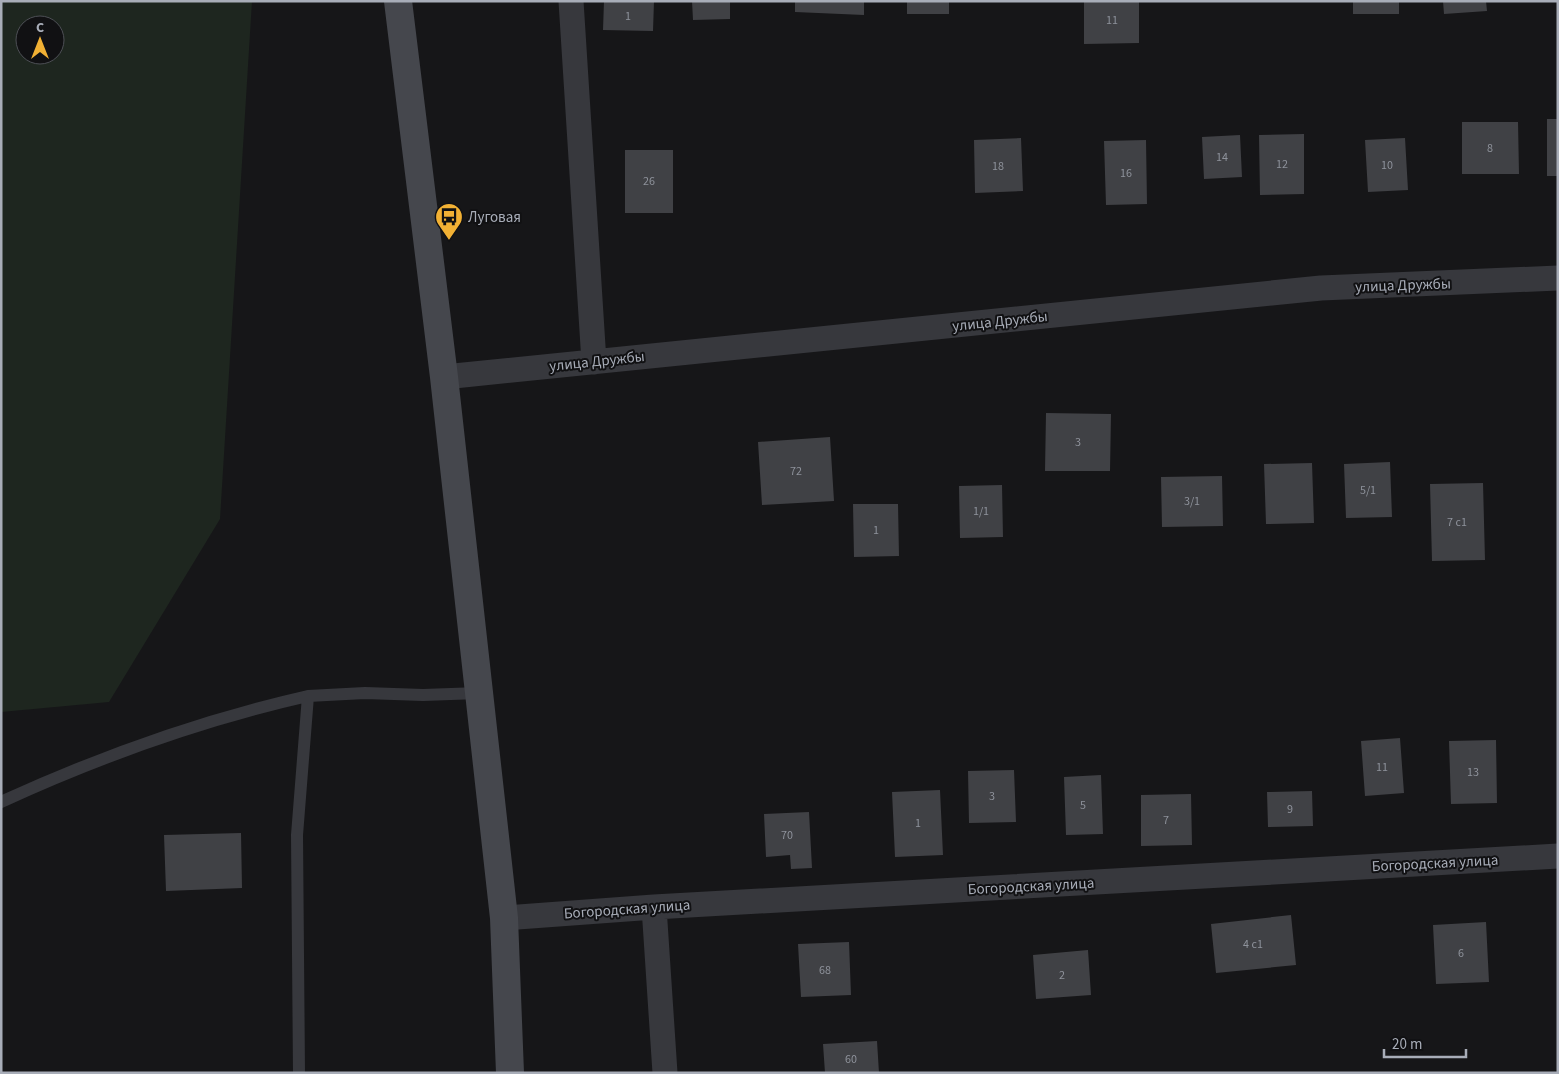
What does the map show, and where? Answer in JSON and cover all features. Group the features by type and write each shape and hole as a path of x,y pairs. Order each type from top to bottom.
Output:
{"main road":[{"path":"398,1 444,377 504,918 510,1073"}],"street":[{"path":"572,1 594,362"},
{"name":"улица Дружбы","path":"444,377 1322,288 1558,278"},
{"name":"Богородская улица","path":"504,918 654,907 1558,856"},
{"path":"654,907 665,1073"}],"lane":[{"path":"1,802 61,774 141,744 258,707 308,696 365,693 423,695 479,693"},
{"path":"299,1073 297,836 308,696"}],"shaded area":[{"path":"1,1 252,1 220,519 109,702 1,712"}],"building":[{"path":"604,1 654,1 653,31 603,30"},
{"path":"692,1 730,1 730,19 693,20"},
{"path":"795,1 864,1 864,15 795,12"},
{"path":"907,1 949,1 949,14 907,14"},
{"path":"1084,1 1139,1 1139,43 1084,44"},
{"path":"1353,1 1399,1 1399,14 1353,14"},
{"path":"1443,1 1486,1 1487,11 1444,14"},
{"path":"1547,119 1558,119 1558,176 1547,176"},
{"path":"1462,122 1518,122 1519,174 1462,174"},
{"path":"1304,134 1304,194 1260,195 1259,135"},
{"path":"1240,135 1242,177 1204,179 1202,137"},
{"path":"1021,138 1023,191 975,193 974,140"},
{"path":"1405,138 1408,190 1368,192 1365,140"},
{"path":"1146,140 1147,204 1106,205 1104,141"},
{"path":"625,150 673,150 673,213 625,213"},
{"path":"1046,413 1111,414 1110,471 1045,471"},
{"path":"830,437 834,501 762,505 758,442"},
{"path":"1390,462 1392,517 1346,518 1344,464"},
{"path":"1312,463 1314,523 1266,524 1264,464"},
{"path":"1222,476 1223,526 1162,527 1161,477"},
{"path":"1483,483 1485,560 1432,561 1430,484"},
{"path":"1002,485 1003,537 960,538 959,486"},
{"path":"853,504 898,504 899,556 854,557"},
{"path":"1400,738 1404,793 1365,796 1361,741"},
{"path":"1496,740 1497,803 1451,804 1449,741"},
{"path":"1014,770 1016,822 969,823 968,771"},
{"path":"1101,775 1103,834 1066,835 1064,777"},
{"path":"940,790 943,855 895,857 892,792"},
{"path":"1312,791 1313,826 1268,827 1267,792"},
{"path":"1191,794 1192,845 1141,846 1141,795"},
{"path":"809,812 812,868 791,869 790,855 766,857 764,814"},
{"path":"241,833 242,888 166,891 164,835"},
{"path":"1291,915 1296,965 1216,973 1211,924"},
{"path":"1486,922 1489,982 1436,984 1433,925"},
{"path":"849,942 851,995 801,997 798,944"},
{"path":"1088,950 1091,995 1036,999 1033,955"},
{"path":"877,1041 879,1073 825,1073 823,1044"}],"place":[{"name":"Луговая","path":"449,241"}]}
